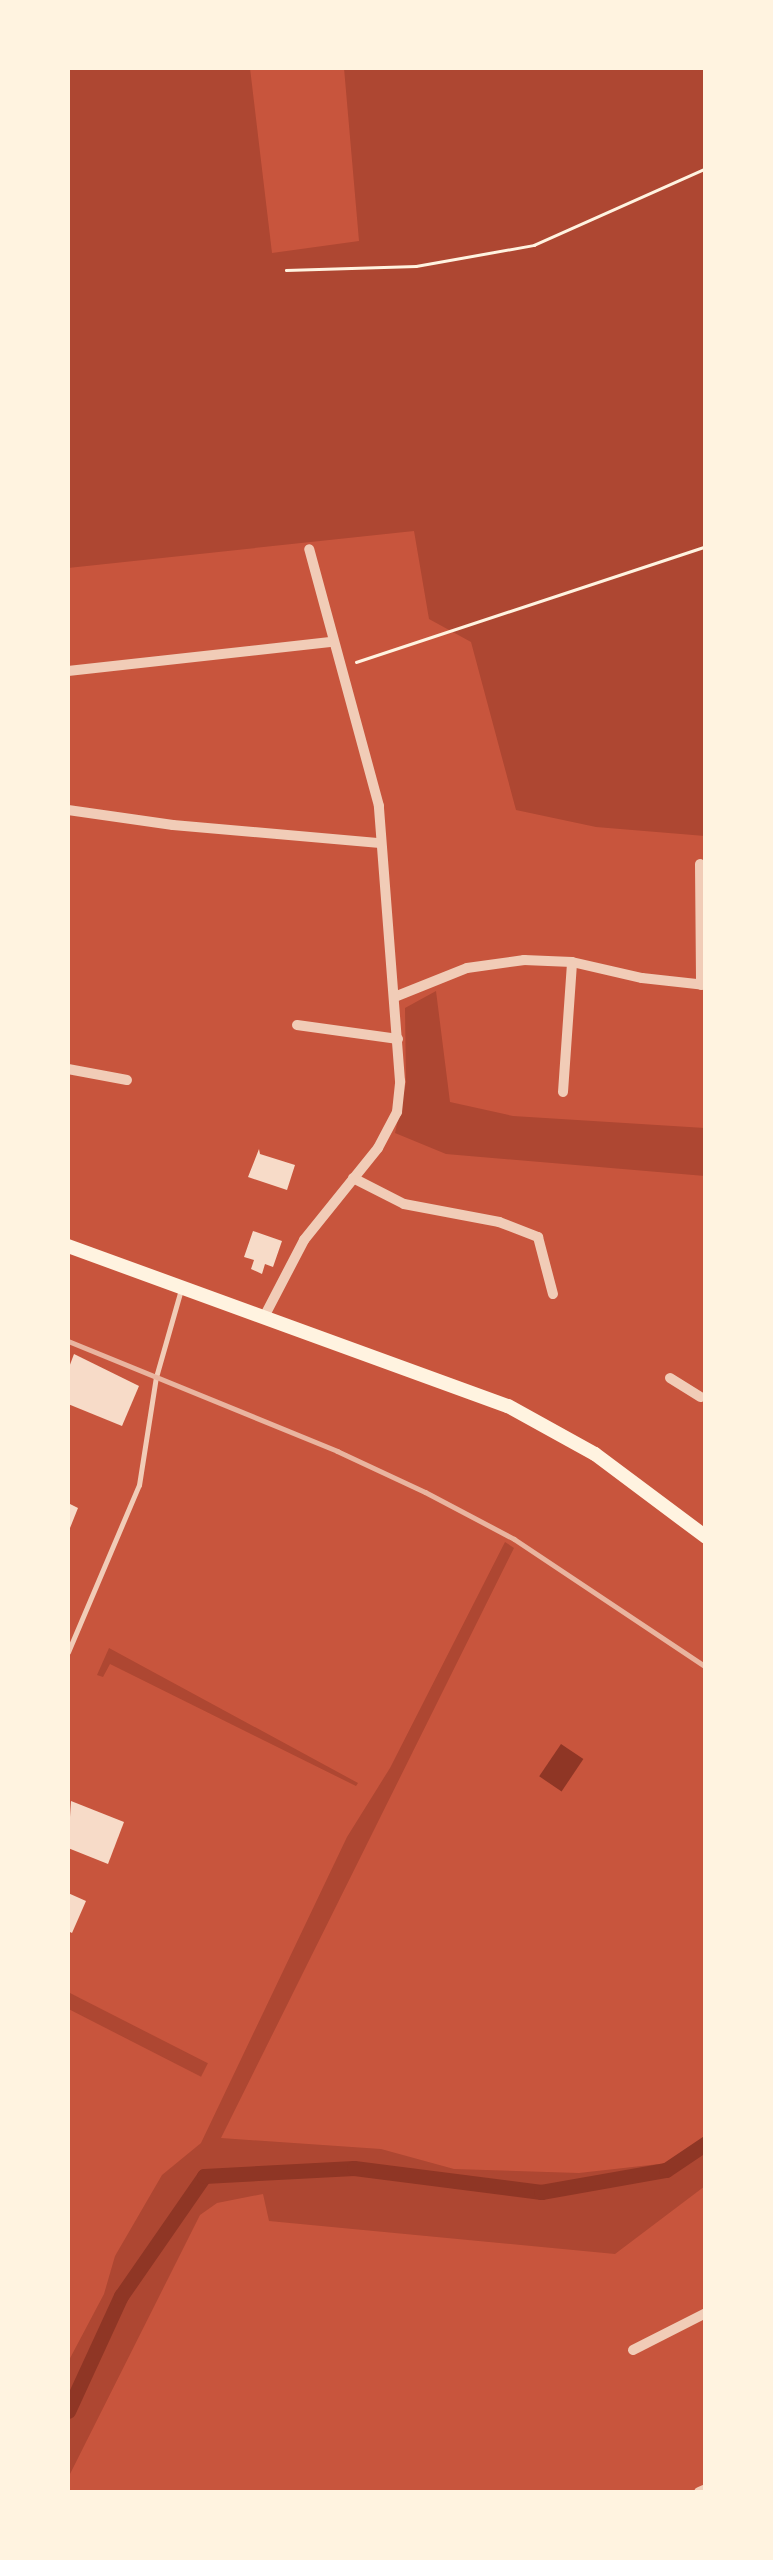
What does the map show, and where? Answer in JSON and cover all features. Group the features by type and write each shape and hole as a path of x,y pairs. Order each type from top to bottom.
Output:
{"main road":[{"path":"68,1246 508,1406 595,1454 706,1537"}],"street":[{"path":"264,1317 304,1240 378,1148 397,1112 396,996 379,806 309,550"},
{"path":"68,671 332,642"},
{"path":"68,810 173,826 380,843"},
{"path":"396,996 467,968 524,960 572,962 642,978 704,985 700,864"},
{"path":"562,1092 572,962"},
{"path":"297,1025 398,1038"},
{"path":"68,1069 127,1080"},
{"path":"354,1178 404,1204 499,1222 538,1237 553,1294"},
{"path":"670,1378 704,1396"},
{"path":"634,2350 706,2313"},
{"path":"699,2492 706,2489"}],"lane":[{"path":"68,1652 138,1486 156,1378 182,1288"}],"path":[{"path":"286,270 416,266 534,245 706,168"},
{"path":"340,667 706,546"}],"shaded area":[{"path":"68,68 250,68 272,253 359,241 344,68 705,68 705,836 596,827 516,810 471,642 429,619 414,531 68,568"},
{"path":"436,991 450,1102 513,1116 705,1128 705,1176 446,1154 395,1133 406,1083 405,1008"},
{"path":"505,1542 514,1548 221,2138 381,2149 454,2169 579,2173 668,2163 705,2136 705,2186 615,2254 269,2221 263,2194 217,2203 200,2215 68,2478 68,2362 104,2294 115,2256 162,2175 201,2143 347,1837 390,1768"},
{"path":"109,1648 358,1783 356,1786 110,1664 103,1677 97,1675"},
{"path":"561,1744 583,1759 562,1791 539,1776"},
{"path":"68,1992 208,2063 201,2077 68,2009"}],"building":[{"path":"259,1149 260,1154 295,1165 287,1190 248,1177"},
{"path":"253,1231 282,1241 273,1267 265,1264 262,1274 251,1269 254,1260 244,1257"},
{"path":"74,1354 139,1386 122,1426 68,1404 68,1370"},
{"path":"68,1503 78,1508 68,1533"},
{"path":"71,1801 124,1822 108,1864 68,1848"},
{"path":"68,1893 86,1901 72,1933 68,1931"}],"waterway":[{"path":"68,2411 121,2296 204,2176 354,2168 541,2192 666,2170 706,2143"}],"railway":[{"path":"68,1341 337,1451 425,1492 514,1539 706,1667"}]}
